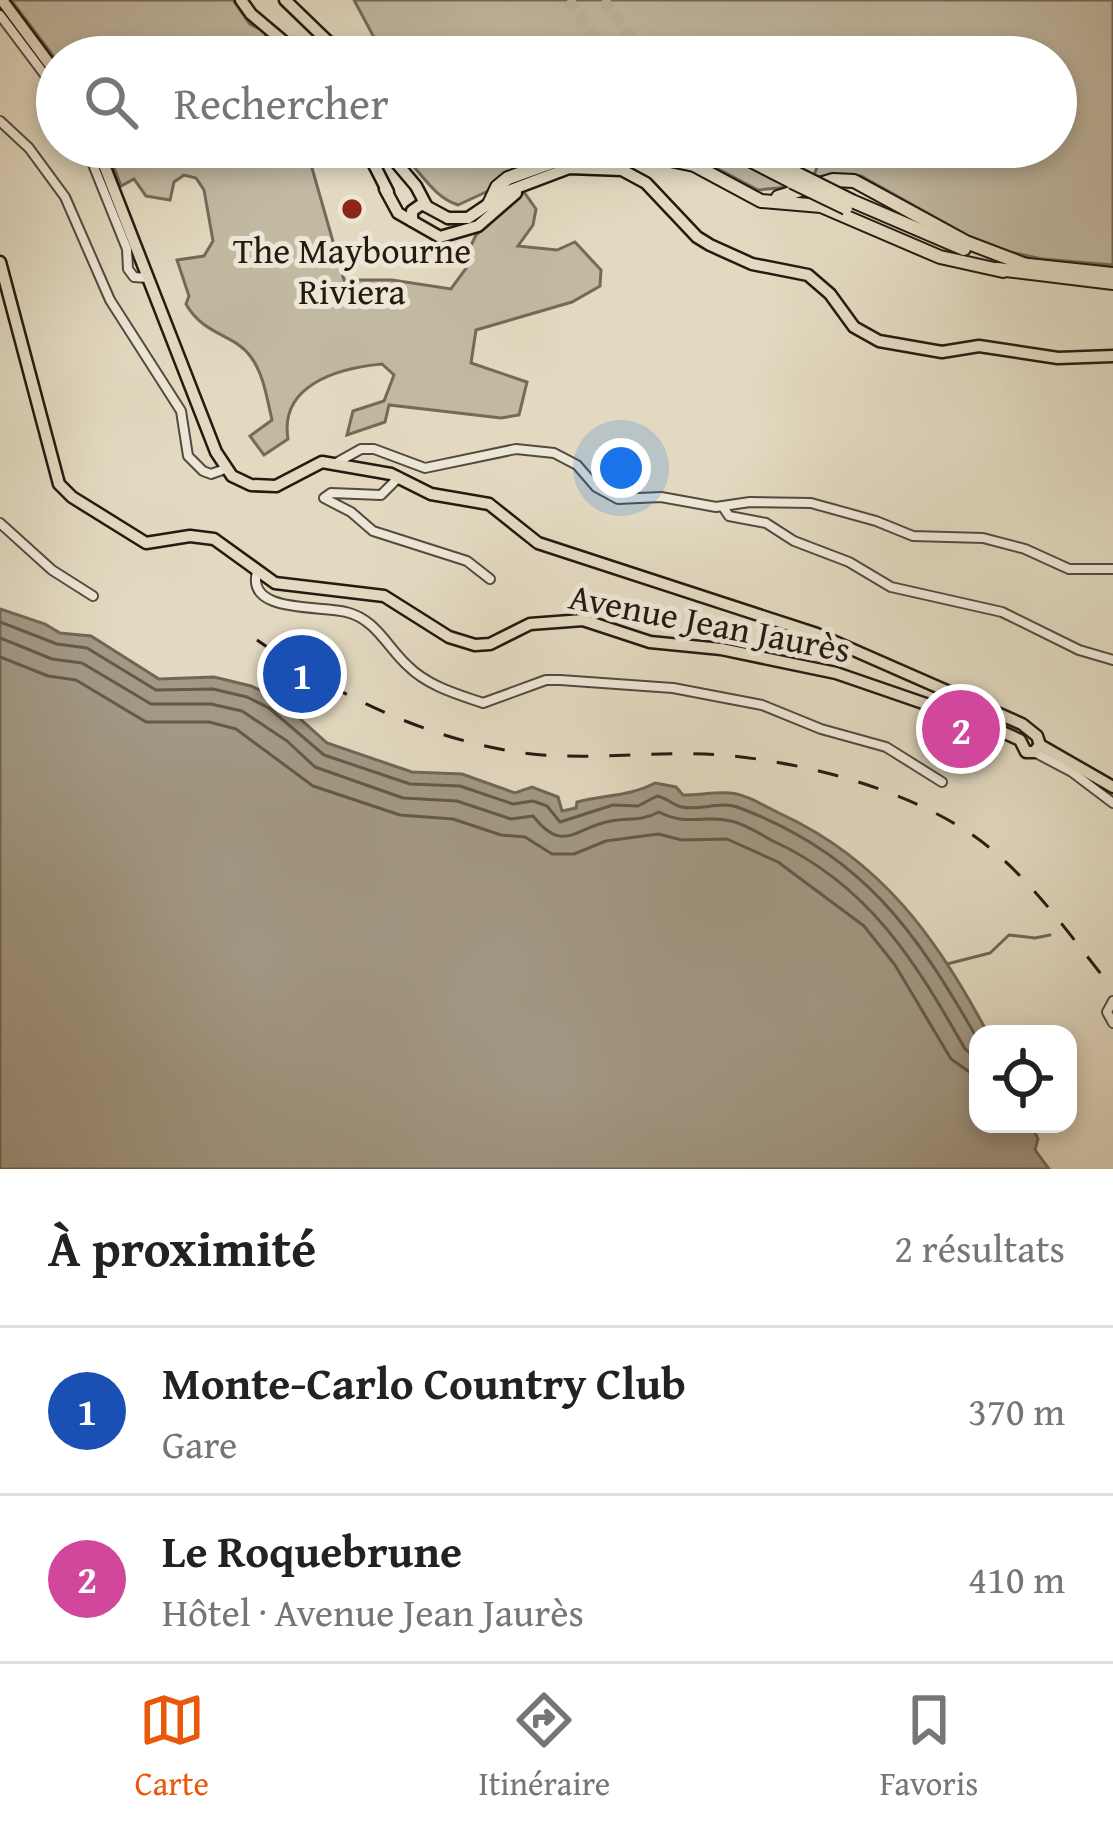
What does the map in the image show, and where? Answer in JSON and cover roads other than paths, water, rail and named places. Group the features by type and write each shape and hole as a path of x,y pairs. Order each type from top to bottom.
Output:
{"highway":[{"path":"494,200 500,184 535,168"},
{"path":"700,168 761,201 820,206 940,257 1003,271 1113,283"},
{"path":"773,168 947,253 1003,271"},
{"path":"782,168 794,177"},
{"path":"742,189 776,197 833,179 854,182 966,242 1025,265"},
{"path":"849,205 958,248 1025,265 1113,274"}],"main road":[{"path":"2,0 36,46"},
{"path":"241,0 277,36"},
{"path":"285,0 322,36"},
{"path":"105,168 225,470 238,480 262,487 291,481 311,467 340,465 399,477 430,494 497,508 538,544 817,634 1018,722 1024,736 1037,736 1036,748 1113,787"},
{"path":"374,168 394,208 448,218 468,218 494,200 569,168 628,172 646,183 697,237 752,264 808,275 830,294 854,327 879,341 942,352 994,346 1058,358 1113,356"},
{"path":"400,168 416,196 416,211 434,236 474,228 534,181"},
{"path":"486,220 494,200"},
{"path":"448,218 448,234"},
{"name":"Avenue Jean Jaurès","path":"0,262 55,473 64,490 146,543 190,536 214,538 281,586 384,596 434,628 475,645 490,644 530,624 572,619 650,642 724,650 822,670 1024,736"}],"street":[{"path":"0,15 36,63"},
{"path":"0,122 36,158"},
{"path":"44,168 65,197 110,300 182,411 188,457 202,472 225,470"},
{"path":"94,168 127,249 128,269 134,277 148,278"},
{"path":"340,465 374,449 425,468 516,449 554,453 618,499 661,497 723,508 750,502 811,503 876,520 913,536 982,538 1082,572 1113,569"},
{"path":"399,477 381,495 332,493 324,498 374,531 467,560 490,579"},
{"path":"723,508 729,516 766,523 794,541 849,562 891,587 1002,612 1079,650 1113,660"},
{"path":"0,523 52,570 93,596"},
{"path":"257,572 257,588 266,599 350,612 380,633 421,677 483,703 546,680 674,688 761,705 886,747 942,782"},
{"path":"1036,748 1113,803"},
{"path":"1113,1001 1107,1012 1113,1023"}],"water":[{"path":"0,609 60,633 91,636 159,679 214,677 251,686 277,698 327,743 412,772 462,774 515,793 532,787 558,797 562,811 576,808 577,802 655,783 676,787 683,795 736,794 817,833 848,854 903,906 949,966 983,1025 969,1025 969,1133 1035,1133 1035,1150 1049,1169 0,1169"}],"waterway":[{"path":"947,964 990,953 1009,935 1050,935"}],"tunnel":[{"path":"568,0 594,36"},
{"path":"603,0 630,36"}],"railway":[{"path":"257,640 354,698 459,739 554,756 684,754 771,761 840,777 907,800 965,830 1008,864 1113,989"}],"place":[{"name":"The Maybourne Riviera","path":"352,209"},
{"name":"Monte-Carlo Country Club","path":"302,674"},
{"name":"Le Roquebrune","path":"961,729"}]}
